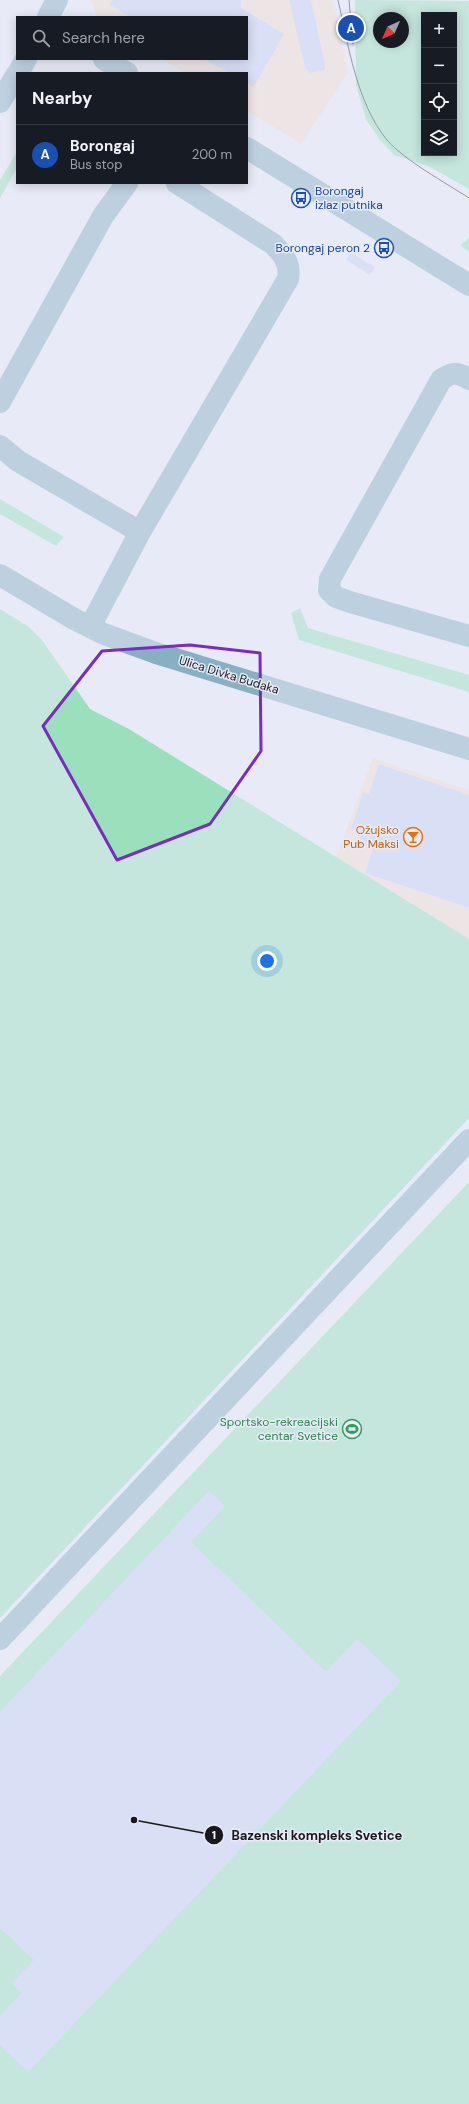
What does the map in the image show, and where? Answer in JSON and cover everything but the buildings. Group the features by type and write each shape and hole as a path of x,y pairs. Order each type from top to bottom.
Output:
{"street":[{"path":"49,16 57,0"},
{"path":"18,72 25,60"},
{"path":"106,60 125,72"},
{"path":"0,102 16,76"},
{"path":"248,149 469,285"},
{"path":"0,402 103,216 126,184"},
{"path":"90,627 140,532 284,285 290,269 284,255 273,244 179,184"},
{"path":"469,379 460,373 451,373 441,380 330,579 329,590 336,597 350,602 405,616 469,636"},
{"path":"0,446 18,461 140,532"},
{"name":"Ulica Divka Budaka","path":"0,575 90,627 156,653 469,749"},
{"path":"0,1639 469,1140"}],"highlighted area":[{"path":"190,645 260,653 261,751 210,824 117,860 43,726 102,651"}],"shaded area":[{"path":"91,0 333,0 348,73 301,144 248,112 248,72 183,72 164,60 248,60 248,16 97,16"},
{"name":"Ožujsko Pub Maksi","path":"373,758 469,790 469,939 336,857"}],"green space":[{"path":"355,0 469,1 469,189 430,167 394,155 380,140 366,119 356,85"},
{"path":"16,154 16,170 0,198 0,180"},
{"path":"469,238 469,252 460,245"},
{"path":"0,499 64,537 56,546 0,514"},
{"path":"300,608 308,628 469,675 469,692 299,640 291,613"},
{"path":"0,609 29,627 42,640 90,709 129,729 469,939 469,1118 0,1618"},
{"name":"Sportsko-rekreacijski centar Svetice","path":"469,1182 469,2104 0,2104 0,1676"}],"tram line":[{"path":"338,0 355,73 368,109 377,125 394,148 426,171 469,198"},
{"path":"349,0 353,44"}],"place":[{"name":"Borongaj","path":"351,28"},
{"name":"Borongaj izlaz putnika","path":"301,198"},
{"name":"Borongaj peron 2","path":"384,248"},
{"name":"Ožujsko Pub Maksi","path":"413,837"},
{"name":"Sportsko-rekreacijski centar Svetice","path":"352,1429"},
{"name":"Bazenski kompleks Svetice","path":"134,1820"}]}
